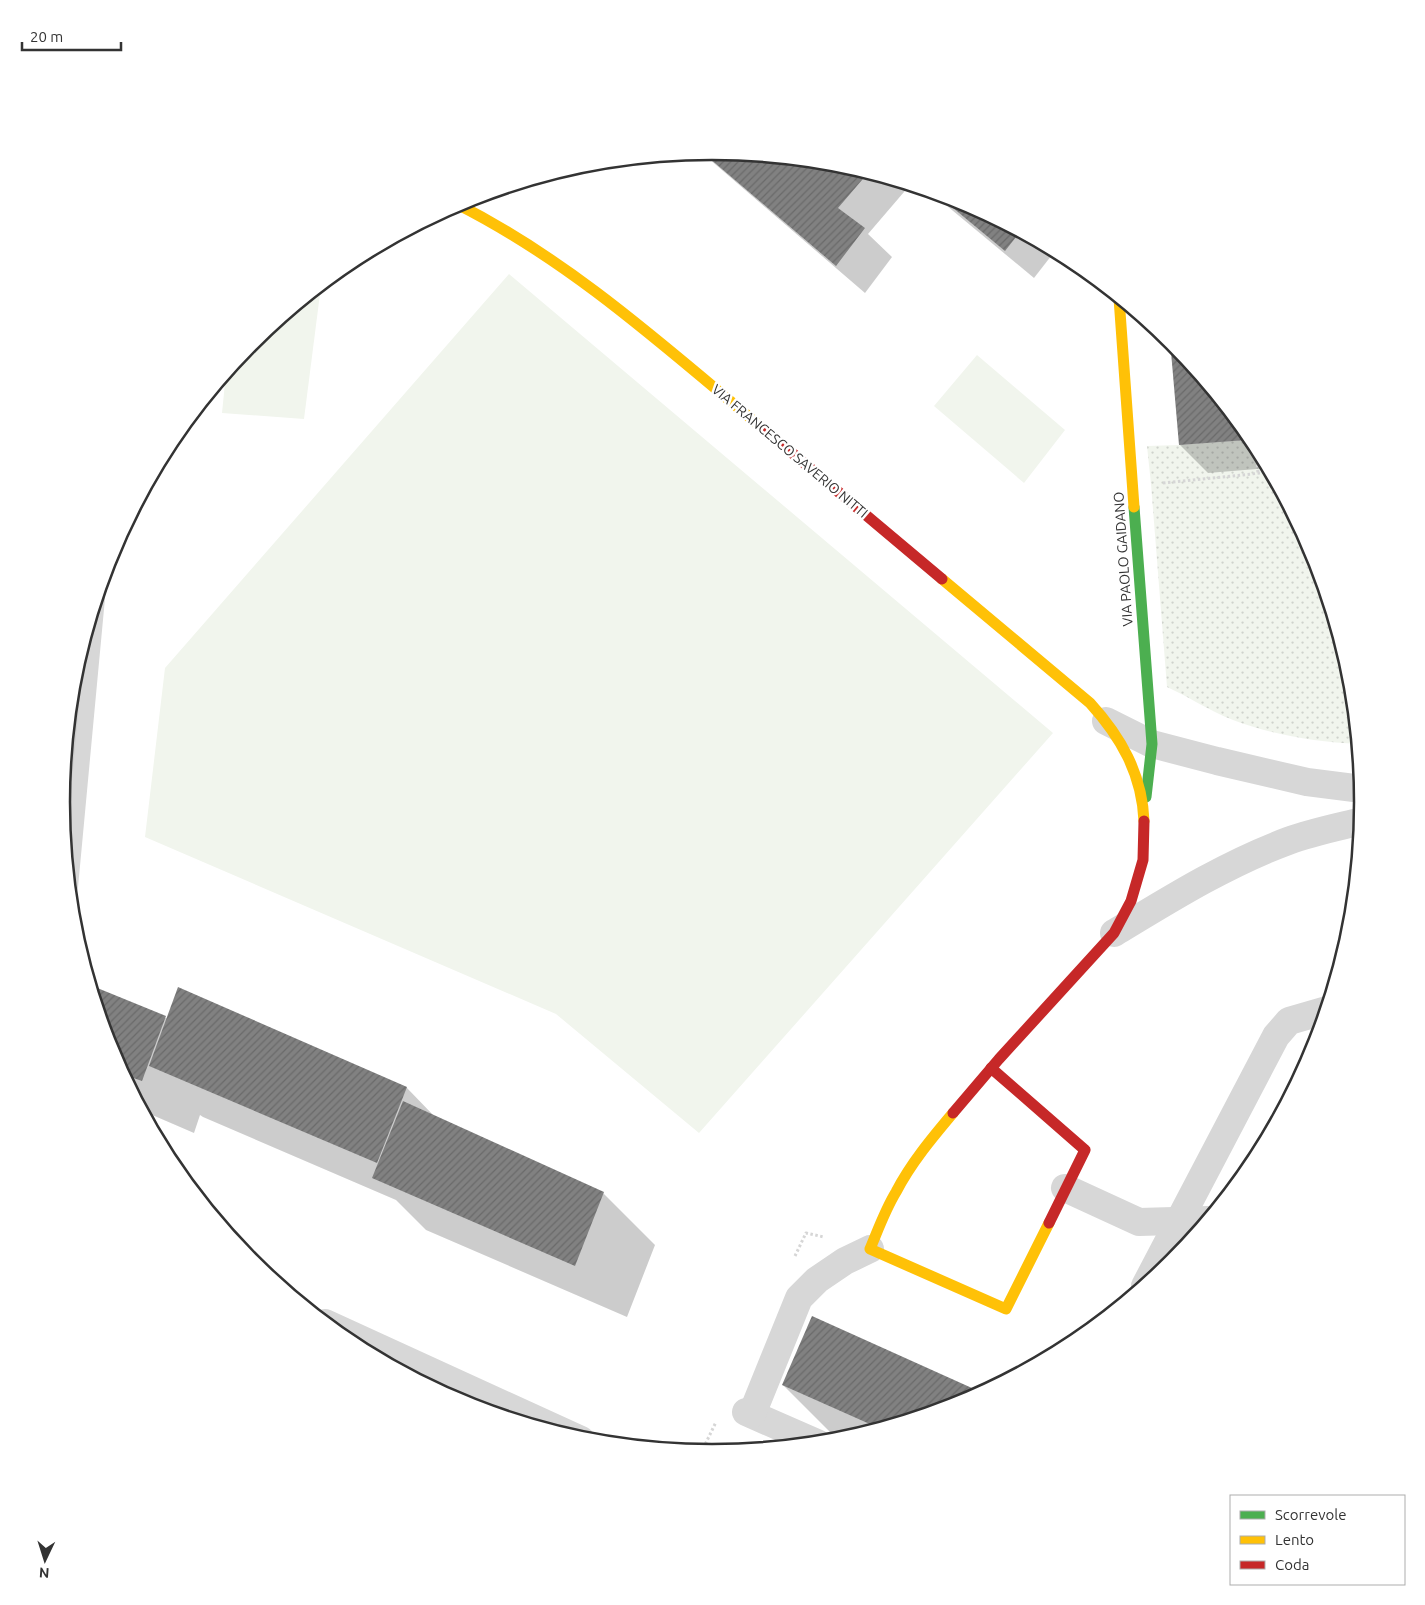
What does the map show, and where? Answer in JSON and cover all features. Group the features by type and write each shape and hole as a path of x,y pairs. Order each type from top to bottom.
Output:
{"street":[{"name":"VIA FRANCESCO SAVERIO NITTI","path":"467,209 537,249 579,277 622,310 1090,703 1117,736 1136,773 1144,818 1142,860 1131,901 1114,933 991,1068 942,1126 898,1186 870,1249"},
{"name":"VIA PAOLO GAIDANO","path":"1120,306 1152,744 1144,818"},
{"name":"VIA FRANCESCO SAVERIO NITTI","path":"1106,721 1152,744 1307,782 1355,788"},
{"name":"VIA FRANCESCO SAVERIO NITTI","path":"1114,933 1174,896 1247,858 1290,840 1355,822"},
{"path":"1154,1269 1276,1036 1289,1021 1320,1012"},
{"path":"805,1439 749,1413 799,1298 817,1280 845,1261 870,1249 1006,1309 1085,1150 991,1068"},
{"path":"1065,1188 1139,1222 1201,1220"},
{"path":"357,1338 537,1420"}],"lane":[{"path":"72,860 94,629"}],"path":[{"path":"1257,462 1258,474"},
{"path":"1133,484 1264,473"}],"shaded area":[{"path":"509,274 1053,733 699,1133 556,1014 145,837 165,668"},
{"path":"320,294 304,419 222,413 225,384 229,379 258,348"},
{"path":"977,355 1065,430 1024,483 934,406"},
{"path":"1243,440 1269,481 1289,518 1321,596 1343,677 1352,744 1326,742 1264,730 1233,720 1167,687 1147,446"}],"building":[{"path":"711,160 755,161 796,165 864,178 838,208 865,228 836,266"},
{"path":"951,206 1016,237 1005,251"},
{"path":"1171,352 1196,379 1243,440 1179,445"},
{"path":"178,987 407,1087 377,1163 149,1066"},
{"path":"98,988 166,1016 142,1081 132,1077 104,1009"},
{"path":"403,1101 604,1192 575,1266 372,1178"},
{"path":"812,1316 974,1389 919,1411 872,1425 782,1385"}],"traffic: fast":[{"path":"1134,507 1152,744 1146,797"}],"traffic: slow":[{"path":"466,209 538,251 577,278 651,335 760,426"},
{"path":"1120,306 1134,507"},
{"path":"942,579 1090,703 1101,716 1128,757 1139,788 1144,821"},
{"path":"953,1113 908,1171 885,1213 870,1249 1006,1309 1049,1223"}],"traffic: jam":[{"path":"760,426 942,579"},
{"path":"953,1113 999,1059 1114,933 1131,901 1143,860 1144,821"},
{"path":"991,1068 1085,1150 1049,1223"}]}
